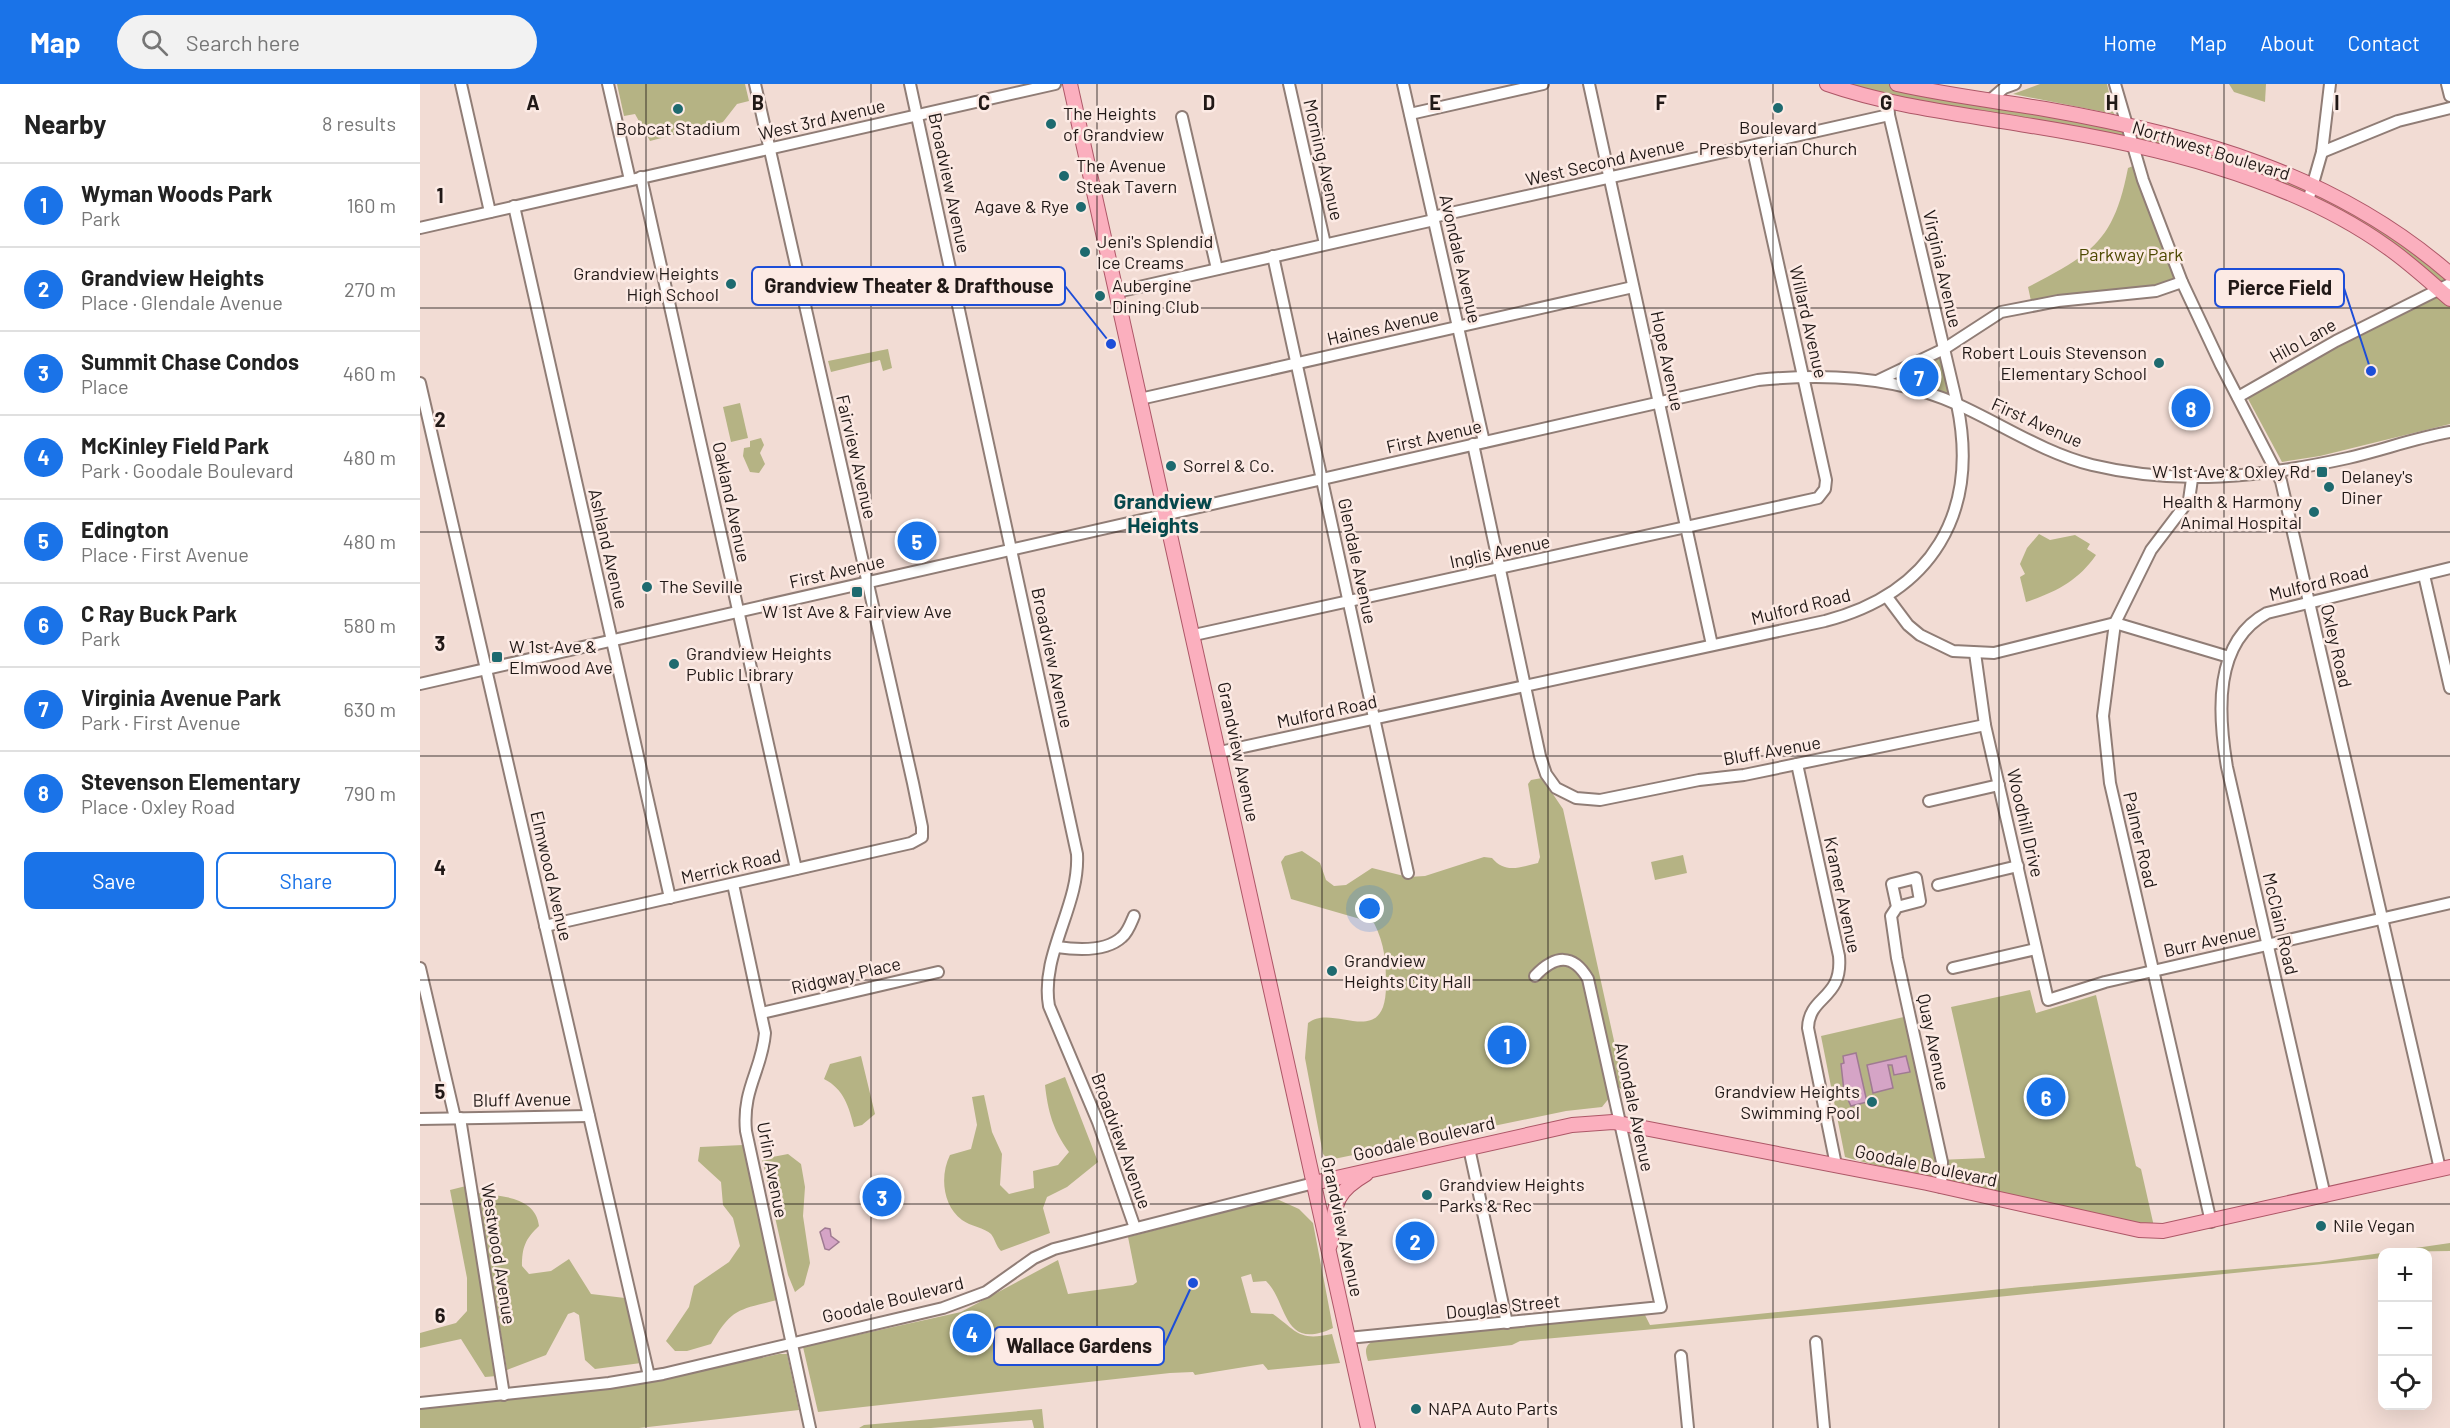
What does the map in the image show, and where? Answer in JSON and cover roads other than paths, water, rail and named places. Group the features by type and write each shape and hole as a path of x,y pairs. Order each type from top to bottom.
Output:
{"main road":[{"name":"Grandview Avenue","path":"1071,84 1368,1428"},
{"name":"Northwest Boulevard","path":"1827,84 1889,108 1924,109 2083,134 2251,179 2308,201 2386,246 2446,291"},
{"name":"Northwest Boulevard","path":"1897,84 2128,126 2230,154 2314,184 2391,227 2450,274"},
{"name":"Goodale Boulevard","path":"1314,1183 1572,1125 1620,1123 1836,1165 2139,1230 2170,1231 2445,1168"},
{"path":"1329,1251 1335,1207 1342,1191 1359,1179 1386,1166"}],"street":[{"path":"461,84 490,212"},
{"name":"Oakland Avenue","path":"608,84 635,179 739,612 796,869"},
{"name":"Fairview Avenue","path":"755,84 922,827 922,837"},
{"name":"Broadview Avenue","path":"910,84 1077,854 1077,871 1049,975 1049,1006 1095,1112 1135,1228"},
{"name":"West 3rd Avenue","path":"420,228 1055,84"},
{"name":"Morning Avenue","path":"1289,84 1325,244"},
{"name":"Avondale Avenue","path":"1403,84 1458,327 1500,568 1525,686 1544,769 1556,788 1564,794"},
{"path":"1410,114 1543,84"},
{"name":"Hope Avenue","path":"1589,84 1712,645"},
{"name":"Oxley Road","path":"2115,84 2159,225 2182,282 2238,397 2278,472 2382,918 2445,1168"},
{"path":"2308,201 2322,152 2330,84"},
{"path":"2447,84 2450,96"},
{"path":"1989,101 2007,85"},
{"name":"West Second Avenue","path":"1117,292 1752,146 1889,108"},
{"name":"Virginia Avenue","path":"1887,597 1899,589 1927,561 1943,538 1953,513 1964,467 1957,404 1889,108"},
{"path":"2322,152 2398,121 2450,108"},
{"path":"1182,117 1217,269"},
{"name":"Willard Avenue","path":"1752,146 1826,480 1822,493 1812,501"},
{"name":"Ashland Avenue","path":"514,206 670,898"},
{"name":"Glendale Avenue","path":"1274,256 1408,873"},
{"path":"1877,381 1944,349 2001,312 2058,301 2156,291 2182,282"},
{"name":"Haines Avenue","path":"1140,399 1633,287"},
{"name":"Hilo Lane","path":"2238,397 2336,341 2446,291"},
{"name":"First Avenue","path":"420,684 1758,380 1834,376 1877,381 1957,404 2043,448 2069,458 2092,465 2192,479 2278,472 2450,432"},
{"name":"Elmwood Avenue","path":"420,383 649,1377"},
{"name":"Palmer Road","path":"2192,479 2189,500 2151,550 2115,623 2103,716 2109,783 2211,1222"},
{"name":"Inglis Avenue","path":"1194,635 1812,501"},
{"name":"Mulford Road","path":"2229,657 2241,633 2256,619 2280,608 2450,568"},
{"path":"2424,575 2450,688"},
{"path":"1887,597 1908,626 1920,635 1953,651 1994,653 2115,623 2229,657"},
{"name":"Mulford Road","path":"1220,752 1846,616 1887,597"},
{"name":"Woodhill Drive","path":"1975,653 1985,725 2048,1000"},
{"name":"McClain Road","path":"2229,657 2223,688 2221,730 2325,1196"},
{"name":"Bluff Avenue","path":"1564,794 1576,798 1600,800 1797,764 1985,725"},
{"name":"Kramer Avenue","path":"1797,764 1839,956 1837,984 1811,1014 1808,1028 1836,1165"},
{"path":"1929,801 1999,785"},
{"name":"Merrick Road","path":"545,926 911,843 922,837"},
{"path":"1938,885 2018,866"},
{"name":"Urlin Avenue","path":"733,884 762,1013 764,1045 748,1090 744,1114 746,1131 810,1428"},
{"name":"Burr Avenue","path":"2048,1000 2105,982 2450,903"},
{"name":"Quay Avenue","path":"1897,907 1891,916 1897,958 1942,1162 1941,1187"},
{"path":"1057,947 1083,950 1117,941 1124,936 1134,916"},
{"path":"1953,968 2036,949"},
{"name":"Avondale Avenue","path":"1535,976 1544,967 1557,960 1573,962 1583,970 1593,996 1661,1307"},
{"name":"Westwood Avenue","path":"420,968 458,1118 504,1395"},
{"name":"Ridgway Place","path":"762,1013 938,972"},
{"name":"Bluff Avenue","path":"420,1119 589,1116"},
{"path":"1469,1148 1507,1323"},
{"name":"Goodale Boulevard","path":"420,1403 649,1377 961,1303 986,1292 1044,1253 1314,1183"},
{"name":"Douglas Street","path":"1348,1338 1661,1307"},
{"path":"1816,1342 1824,1428"},
{"path":"1681,1356 1688,1428"}],"place":[{"name":"Boulevard Presbyterian Church","path":"1778,108"},
{"name":"Bobcat Stadium","path":"678,109"},
{"name":"The Heights of Grandview","path":"1051,124"},
{"name":"The Avenue Steak Tavern","path":"1064,176"},
{"name":"Agave & Rye","path":"1081,207"},
{"name":"Jeni's Splendid Ice Creams","path":"1085,252"},
{"name":"Grandview Heights High School","path":"731,284"},
{"name":"Aubergine Dining Club","path":"1100,296"},
{"name":"Grandview Theater & Drafthouse","path":"1111,344"},
{"name":"Robert Louis Stevenson Elementary School","path":"2159,363"},
{"name":"Pierce Field","path":"2371,371"},
{"name":"Virginia Avenue Park","path":"1919,377"},
{"name":"Stevenson Elementary","path":"2191,408"},
{"name":"Sorrel & Co.","path":"1171,466"},
{"name":"W 1st Ave & Oxley Rd","path":"2322,472"},
{"name":"Delaney's Diner","path":"2329,487"},
{"name":"Health & Harmony Animal Hospital","path":"2314,512"},
{"name":"Edington","path":"917,541"},
{"name":"The Seville","path":"647,587"},
{"name":"W 1st Ave & Fairview Ave","path":"857,592"},
{"name":"W 1st Ave & Elmwood Ave","path":"497,657"},
{"name":"Grandview Heights Public Library","path":"674,664"},
{"name":"Grandview Heights City Hall","path":"1332,971"},
{"name":"Wyman Woods Park","path":"1507,1045"},
{"name":"C Ray Buck Park","path":"2046,1097"},
{"name":"Grandview Heights Swimming Pool","path":"1872,1102"},
{"name":"Grandview Heights Parks & Rec","path":"1427,1195"},
{"name":"Summit Chase Condos","path":"882,1197"},
{"name":"Nile Vegan","path":"2321,1226"},
{"name":"Grandview Heights","path":"1415,1241"},
{"name":"Wallace Gardens","path":"1193,1283"},
{"name":"McKinley Field Park","path":"972,1333"},
{"name":"NAPA Auto Parts","path":"1416,1409"}],"district":[{"name":"Grandview Heights","path":"1163,514"}],"park label":[{"name":"Parkway Park","path":"2131,255"}]}
